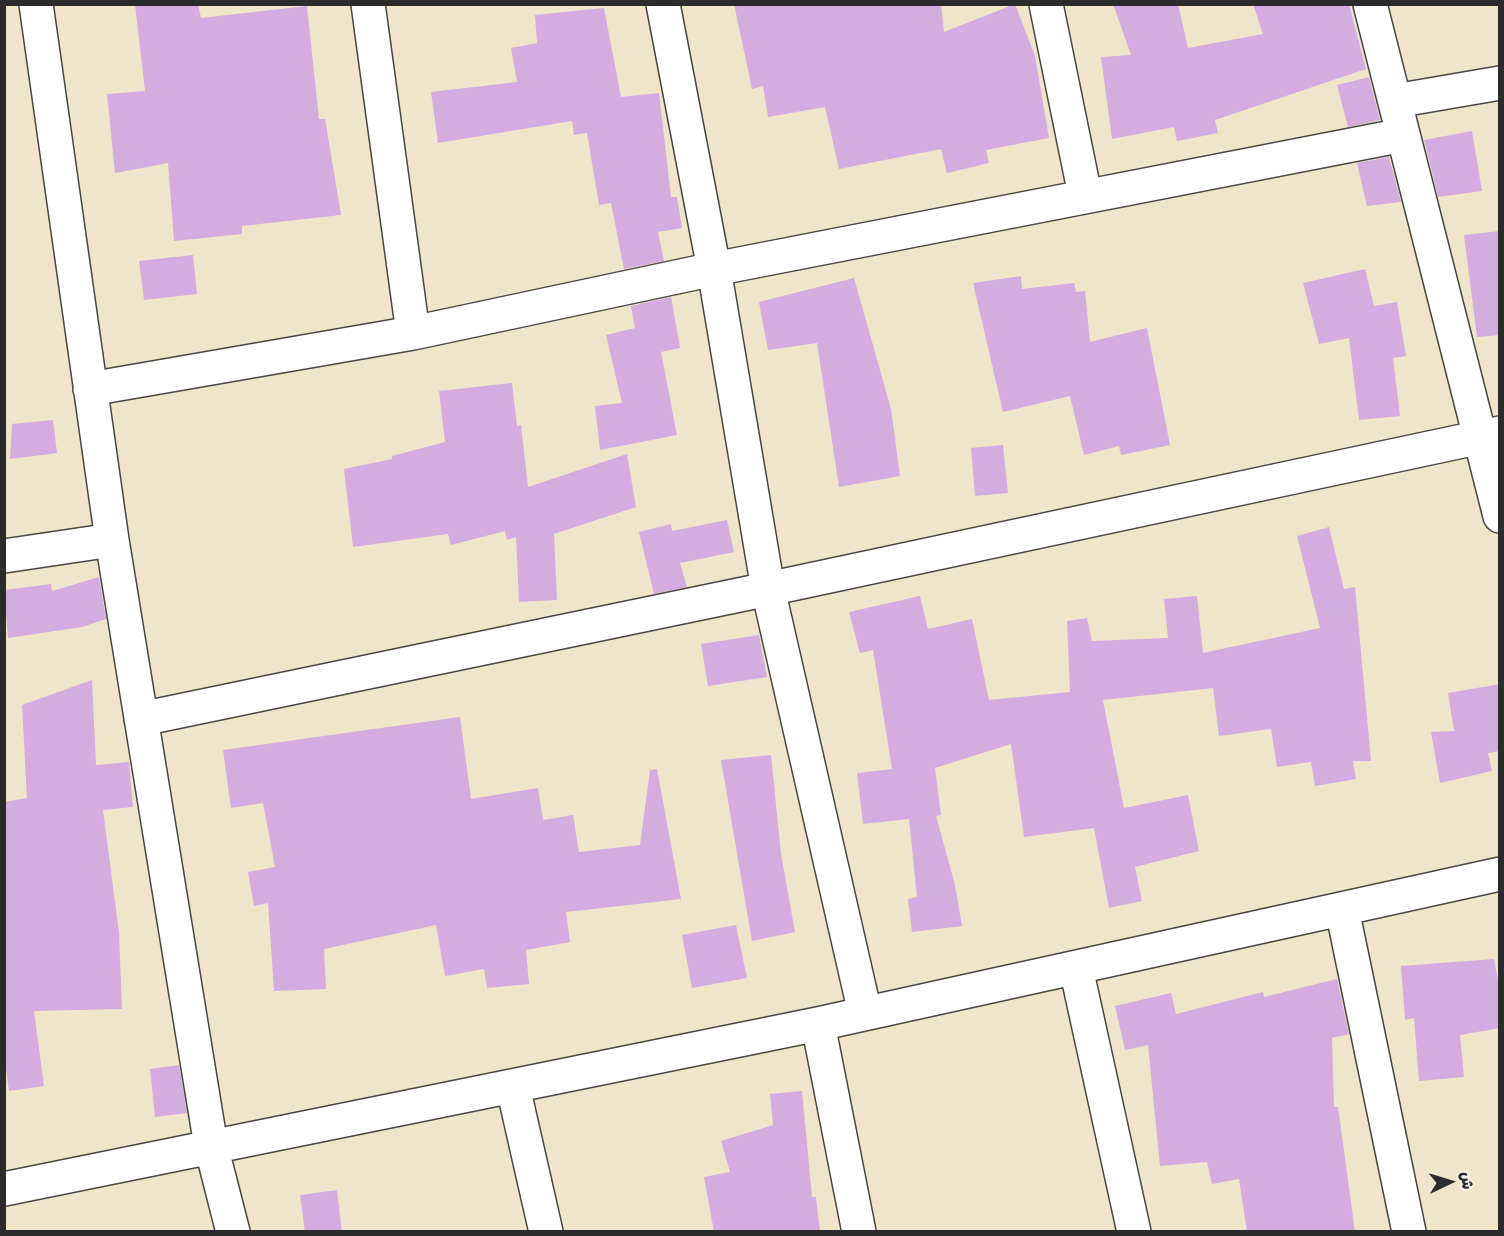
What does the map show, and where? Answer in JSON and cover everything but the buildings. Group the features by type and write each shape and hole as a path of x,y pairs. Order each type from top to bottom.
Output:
{"street":[{"path":"36,4 112,540 211,1146 233,1232"},
{"path":"368,4 413,333"},
{"path":"663,4 714,269 768,589 865,1013"},
{"path":"1046,4 1085,195"},
{"path":"1370,4 1403,135 1490,435 1500,516"},
{"path":"1395,101 1500,83"},
{"path":"90,389 413,333 714,269 1085,195 1403,135"},
{"path":"141,719 768,589 1490,435"},
{"path":"4,556 112,540"},
{"path":"4,1189 818,1024 1500,874"},
{"path":"1342,909 1409,1232"},
{"path":"1076,968 1134,1232"},
{"path":"818,1024 859,1232"},
{"path":"513,1087 546,1232"}]}
